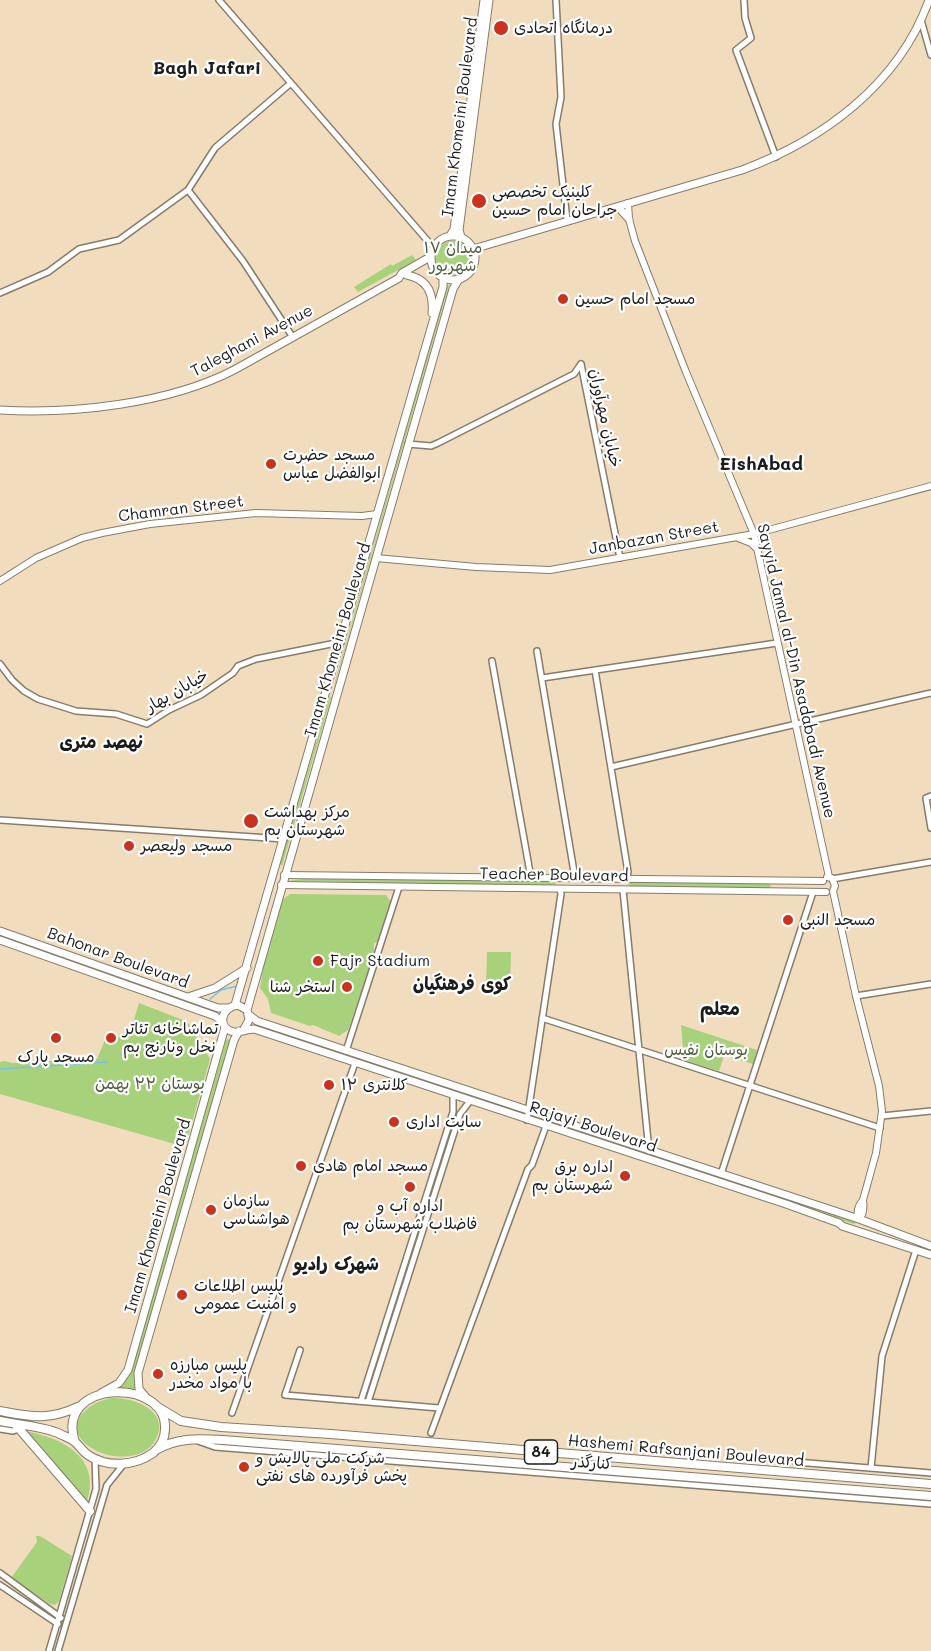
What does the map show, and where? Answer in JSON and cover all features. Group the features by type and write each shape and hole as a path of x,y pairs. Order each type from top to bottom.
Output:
{"highway":[{"name":"84","path":"0,1412 50,1417 112,1392 137,1395 153,1403"},
{"path":"153,1403 165,1423 165,1432 156,1450"},
{"name":"Hashemi Rafsanjani Boulevard","path":"153,1403 181,1421 221,1427 331,1434 931,1484"},
{"path":"75,1442 72,1423 81,1406"},
{"path":"0,1422 48,1430 75,1442 84,1452 95,1458 112,1463 125,1463"},
{"path":"17,1426 90,1511"},
{"name":"Hashemi Rafsanjani Boulevard","path":"156,1450 166,1444 190,1438 584,1473 802,1490 867,1491 931,1496"},
{"name":"84","path":"125,1463 147,1456 156,1450"},
{"path":"867,1491 871,1486 868,1479"},
{"path":"885,1492 886,1481"}],"main road":[{"name":"Imam Khomeini Boulevard","path":"450,236 454,229 484,0"},
{"name":"Imam Khomeini Boulevard","path":"461,237 459,230 489,0"},
{"path":"473,249 567,220 637,202 742,170 776,157 826,129 858,103 891,67 912,38 929,0"},
{"path":"627,205 629,219"},
{"path":"615,208 629,219"},
{"name":"Sayyid Jamal al-Din Asadabadi Avenue","path":"629,219 635,241 686,372 754,534 828,879"},
{"path":"399,278 425,267 434,269 450,280 459,279 472,269 475,261 473,249 461,237 441,238 433,247 430,257 434,269"},
{"name":"Taleghani Avenue","path":"0,410 77,410 192,389 234,370 399,278 402,273 430,257"},
{"path":"407,275 422,280 431,295 433,307 430,330"},
{"name":"Imam Khomeini Boulevard","path":"231,1007 247,968 443,287 443,277"},
{"name":"Imam Khomeini Boulevard","path":"248,1013 254,979 282,876 453,289 459,279"},
{"name":"Janbazan Street","path":"375,558 476,567 550,570 754,534 931,486"},
{"name":"Chamran Street","path":"0,581 36,558 82,538 121,529 256,513 362,516 377,514"},
{"path":"758,550 760,538 773,529"},
{"path":"735,537 751,543 758,550"},
{"path":"327,689 337,692"},
{"path":"270,886 282,876 293,808"},
{"name":"Teacher Boulevard","path":"282,876 774,881 828,879"},
{"name":"Teacher Boulevard","path":"282,876 399,887 830,892"},
{"path":"560,878 560,889"},
{"path":"623,890 626,879"},
{"path":"830,892 835,886 828,879 823,888 830,892 879,1086 882,1116 876,1153 863,1200 862,1216 854,1227 839,1223"},
{"path":"774,881 774,891"},
{"name":"Bahonar Boulevard","path":"0,931 218,1008 231,1007"},
{"name":"Bahonar Boulevard","path":"0,940 215,1016 224,1024"},
{"path":"30,951 33,943"},
{"path":"187,997 215,988 247,968"},
{"path":"244,976 254,979"},
{"path":"231,1007 243,1007 248,1013 249,1023 242,1030 232,1031 224,1024 223,1014 231,1007"},
{"name":"Rajayi Boulevard","path":"248,1013 257,1021 859,1219 931,1246"},
{"name":"Imam Khomeini Boulevard","path":"95,1397 119,1383 128,1370 223,1039 224,1024"},
{"name":"Rajayi Boulevard","path":"242,1030 254,1029 931,1255"},
{"name":"Imam Khomeini Boulevard","path":"153,1403 139,1389 138,1373 233,1041 242,1030"},
{"path":"302,1045 299,1040 305,1037"},
{"path":"223,1039 233,1041"},
{"path":"682,1170 684,1162"},
{"path":"859,1219 866,1233"}],"street":[{"path":"219,0 433,247"},
{"path":"556,0 561,97 556,124 567,220"},
{"path":"744,0 745,18 751,38 736,50 776,157"},
{"path":"921,20 931,55"},
{"path":"0,293 48,272 79,249 119,240 188,190 215,148 291,83"},
{"path":"188,190 243,261 292,336"},
{"path":"443,287 449,283 453,289"},
{"name":"خیابان مهرآوران","path":"408,444 431,446 438,443 574,374 581,364 620,558"},
{"name":"خیابان بهار","path":"0,664 12,680 24,691 38,699 76,711 116,714 147,724 169,710 201,695 233,673 238,666 256,659 341,642"},
{"path":"542,678 777,643"},
{"path":"537,651 576,878"},
{"path":"492,661 531,878"},
{"path":"595,670 628,873 626,879"},
{"path":"611,767 931,693"},
{"path":"928,797 931,828"},
{"path":"0,820 284,839"},
{"path":"828,879 931,862"},
{"path":"346,1051 399,887"},
{"path":"527,1120 560,889"},
{"path":"623,890 649,1151"},
{"path":"721,1174 813,892"},
{"path":"856,996 931,984"},
{"path":"542,1018 880,1128"},
{"path":"232,1413 355,1063"},
{"path":"361,1401 453,1112 453,1095"},
{"path":"368,1402 460,1114 470,1101"},
{"path":"453,1112 458,1110 460,1114"},
{"path":"882,1116 931,1111"},
{"path":"432,1433 439,1408 524,1179 532,1165 546,1126"},
{"path":"409,1250 416,1252"},
{"path":"871,1468 882,1356 916,1250"},
{"path":"300,1350 285,1395 439,1408"},
{"path":"365,1387 368,1392 372,1389"},
{"path":"0,1429 13,1431 17,1426"},
{"path":"190,1438 215,1447 498,1466"},
{"path":"49,1651 96,1489 95,1458"},
{"path":"796,1462 931,1473"},
{"path":"58,1651 107,1485 125,1463"},
{"path":"802,1490 931,1504"},
{"path":"0,1574 60,1615 65,1624"},
{"path":"0,1585 57,1624 65,1624"}],"green space":[{"name":"میدان ۱۷ شهریور","path":"453,241 465,246 470,258 465,270 453,275 441,270 436,258 441,246"},
{"path":"412,255 416,260 358,292 354,287 391,264 392,266"},
{"path":"449,285 335,684 334,685 447,286"},
{"path":"330,696 331,698 282,866 280,864"},
{"path":"311,878 554,881 556,883 553,886 287,881"},
{"path":"630,882 769,884 771,886 769,888 630,887 628,884"},
{"name":"Fajr Stadium","path":"290,894 386,895 391,902 378,942 374,943 374,955 348,1030 339,1036 313,1025 271,1013 268,999 260,988 263,968 282,900"},
{"path":"487,952 511,952 510,986 486,987"},
{"name":"بوستان ۲۲ بهمن","path":"139,1003 189,1024 210,1059 185,1147 0,1094 0,1062 97,1059 105,1040 113,1042 116,1036 128,1040"},
{"name":"بوستان نفیس","path":"681,1025 757,1050 753,1064 724,1055 719,1071 684,1060"},
{"path":"228,1039 230,1041 135,1372 137,1391 119,1388 131,1371"},
{"path":"535,1116 856,1221 856,1223 853,1224 535,1120 533,1118"},
{"path":"112,1398 139,1403 154,1413 159,1429 156,1439 144,1452 126,1457 106,1454 90,1447 82,1439 77,1424 80,1416 102,1400"},
{"path":"24,1431 52,1438 64,1444 83,1461 89,1473 90,1486 87,1502"},
{"path":"36,1536 40,1536 72,1556 59,1601 55,1605 11,1578 37,1542"}],"waterway":[{"path":"210,999 221,990 237,986"},
{"path":"0,1069 107,1062"}],"place":[{"name":"درمانگاه اتحادی","path":"501,28"},
{"name":"کلینیک تخصصی جراحان امام حسین","path":"479,201"},
{"name":"مسجد امام حسین","path":"563,299"},
{"name":"مسجد حضرت ابوالفضل عباس","path":"271,464"},
{"name":"مرکز بهداشت شهرستان بم","path":"251,821"},
{"name":"مسجد ولیعصر","path":"129,846"},
{"name":"مسجد النبی","path":"788,920"},
{"name":"Fajr Stadium","path":"318,961"},
{"name":"استخر شنا","path":"347,987"},
{"name":"مسجد پارک","path":"56,1038"},
{"name":"تماشاخانه تئاتر نخل ونارنج بم","path":"111,1038"},
{"name":"کلانتری ۱۲","path":"329,1085"},
{"name":"سایت اداری","path":"394,1122"},
{"name":"مسجد امام هادی","path":"301,1166"},
{"name":"اداره برق شهرستان بم","path":"625,1176"},
{"name":"اداره آب و فاضلاب شهرستان بم","path":"410,1187"},
{"name":"سازمان هواشناسی","path":"211,1210"},
{"name":"پلیس اطلاعات و امنیت عمومی","path":"182,1295"},
{"name":"پلیس مبارزه با مواد مخدر","path":"158,1374"},
{"name":"شرکت ملی پالایش و پخش فرآورده های نفتی","path":"244,1467"}],"district":[{"name":"Bagh Jafari","path":"207,68"},
{"name":"EishAbad","path":"761,464"},
{"name":"نهصد متری","path":"102,742"},
{"name":"کوی فرهنگیان","path":"462,984"},
{"name":"معلم","path":"720,1009"},
{"name":"شهرک رادیو","path":"336,1264"}]}
